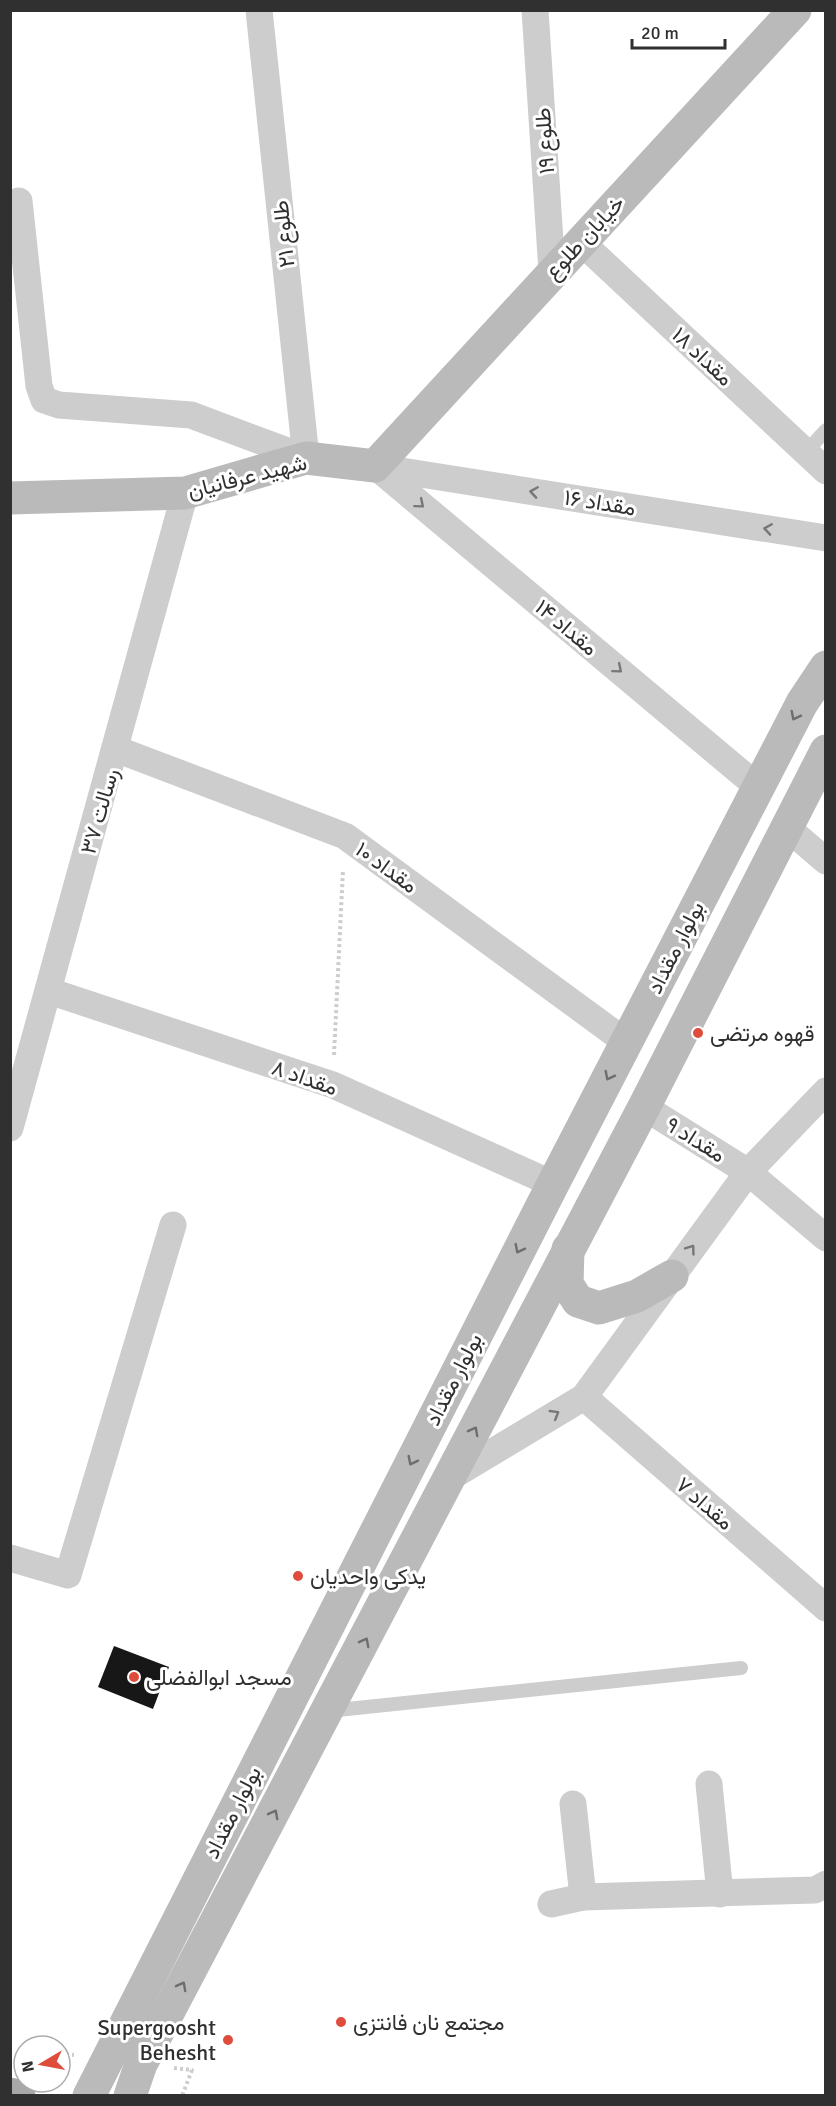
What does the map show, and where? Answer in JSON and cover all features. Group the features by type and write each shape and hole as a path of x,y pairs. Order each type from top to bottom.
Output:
{"main road":[{"name":"خیابان طلوع","path":"375,466 795,10"},
{"name":"شهید عرفانیان","path":"10,498 185,493 306,458 375,466"},
{"name":"بولوار مقداد","path":"88,2096 626,1042 802,703 825,667"},
{"name":"بولوار مقداد","path":"130,2096 141,2064 644,1107 825,751"},
{"path":"568,1248 567,1284 578,1301 599,1308 637,1296 672,1276"},
{"path":"10,2094 19,2096"}],"street":[{"name":"طلوع ۲۱","path":"259,10 306,458"},
{"name":"طلوع ۱۹","path":"535,10 552,272"},
{"path":"19,201 39,386 44,400 58,405 191,416 306,458"},
{"name":"مقداد ۱۸","path":"580,241 825,471"},
{"name":"مقداد ۱۶","path":"375,466 825,538"},
{"name":"مقداد ۱۴","path":"375,466 758,787"},
{"name":"رسالت ۳۷","path":"10,1128 185,493"},
{"name":"مقداد ۱۰","path":"116,750 345,836 626,1042"},
{"path":"785,826 825,861"},
{"name":"مقداد ۸","path":"49,991 333,1085 553,1184"},
{"path":"451,1477 584,1397 748,1172 825,1091"},
{"name":"مقداد ۹","path":"644,1107 748,1172 825,1238"},
{"path":"10,1558 68,1575 173,1225"},
{"name":"مقداد ۷","path":"584,1397 825,1608"},
{"path":"709,1784 720,1894"},
{"path":"573,1804 583,1897"},
{"path":"551,1904 583,1897 815,1890 825,1884"}],"lane":[{"path":"805,453 825,430"},
{"path":"328,1711 741,1668"}],"path":[{"path":"333,1085 345,836"},
{"path":"182,2096 192,2070"}],"building":[{"name":"مسجد ابوالفضلی","path":"114,1646 169,1667 153,1709 98,1687"}],"place":[{"name":"قهوه مرتضی","path":"698,1033"},
{"name":"یدکی واحدیان","path":"298,1576"},
{"name":"مسجد ابوالفضلی","path":"134,1677"},
{"name":"مجتمع نان فانتزی","path":"341,2022"},
{"name":"Supergoosht Behesht","path":"228,2040"}]}
